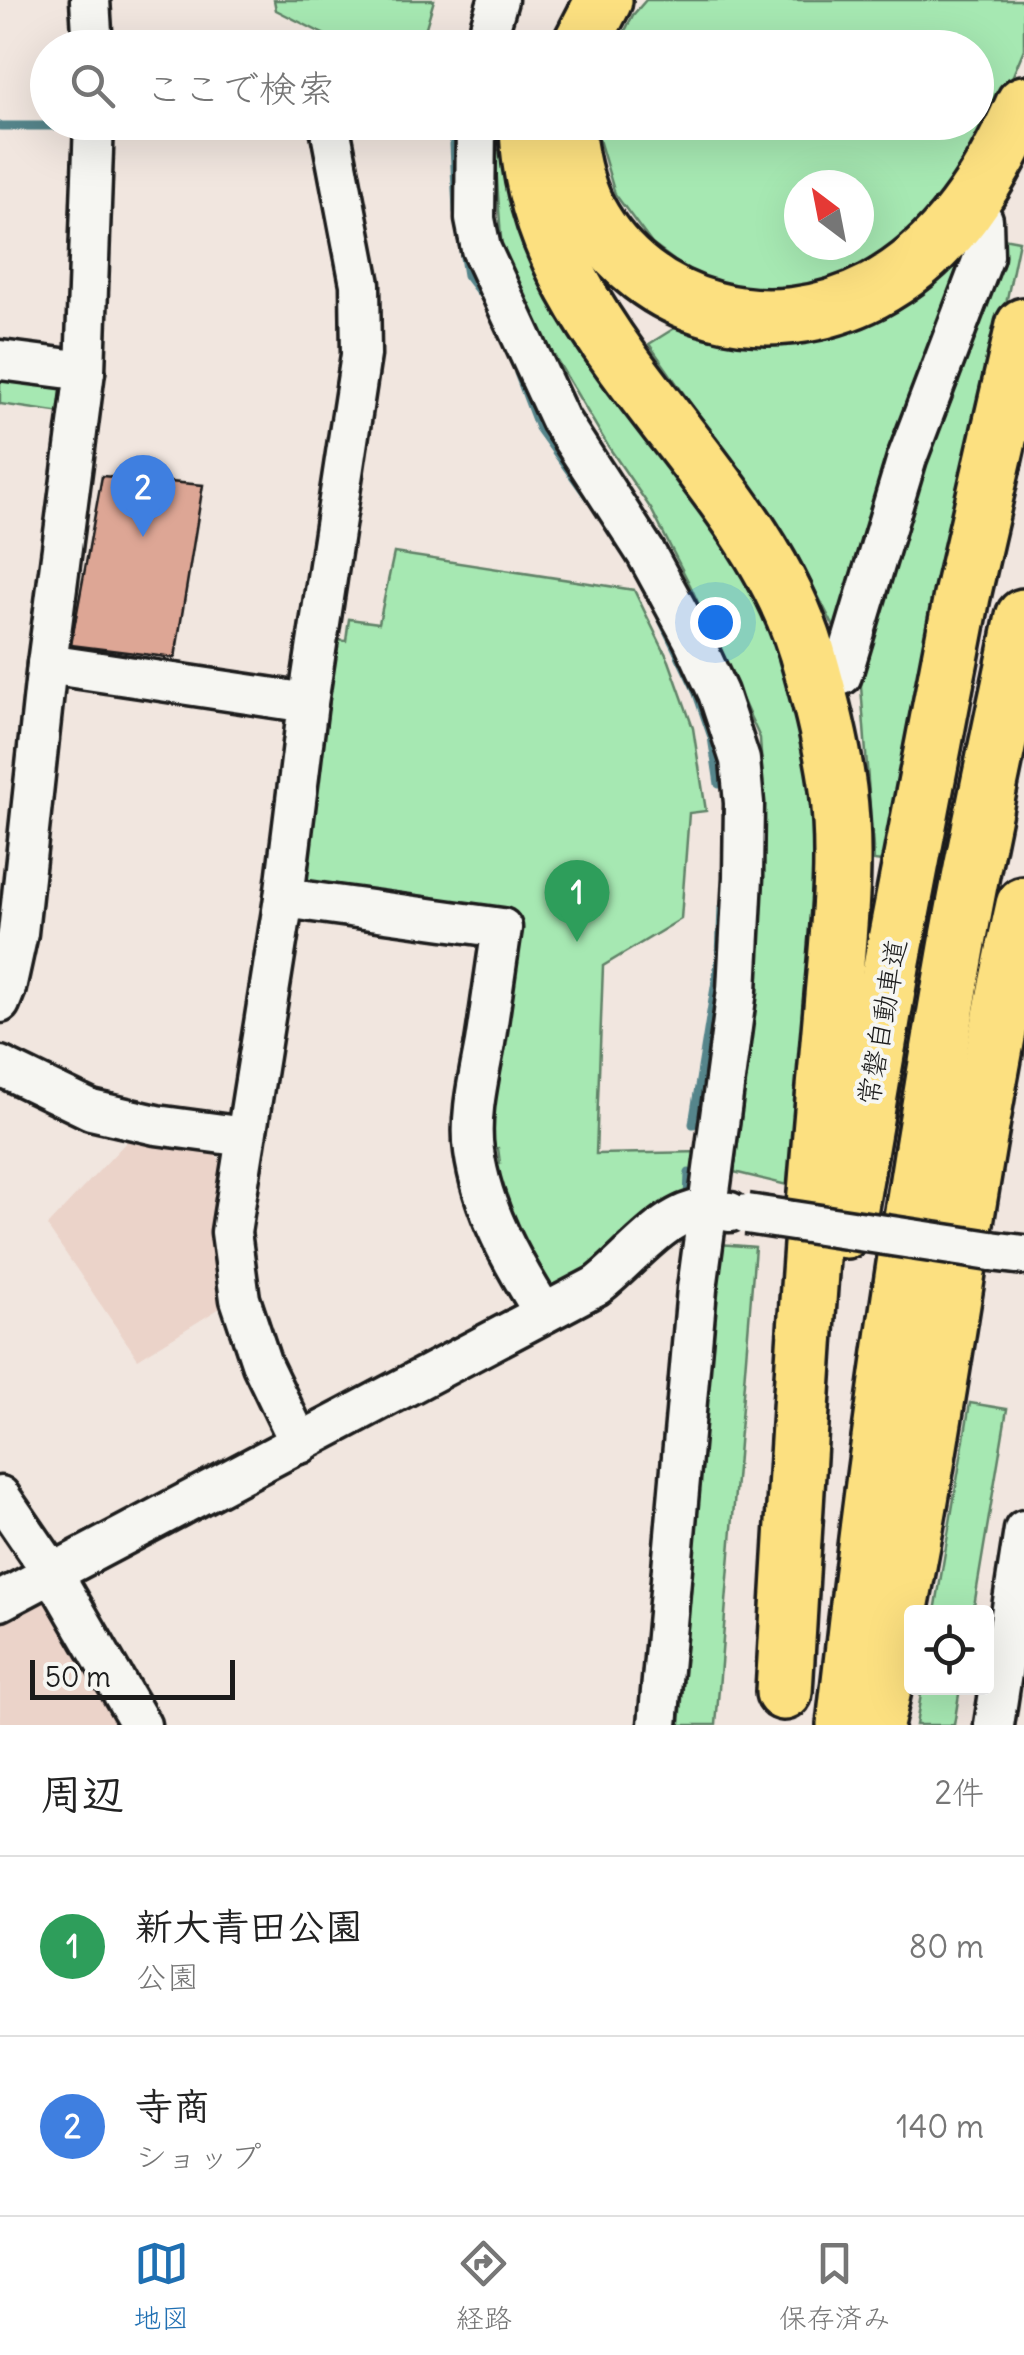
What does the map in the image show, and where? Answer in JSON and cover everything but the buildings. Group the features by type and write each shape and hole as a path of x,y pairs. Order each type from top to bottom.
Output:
{"highway":[{"path":"549,30 561,0"},
{"path":"588,30 604,0"},
{"path":"568,140 587,209 604,237 627,262 653,283 717,312 779,319 815,313 875,290 933,247 968,205 1006,146 1024,104"},
{"path":"528,140 536,186 551,233 586,309 750,536 782,592 805,645 816,684 838,792 842,886 812,1246 782,1709"},
{"name":"常磐自動車道","path":"782,1709 842,1255 892,962 962,596 1024,326"},
{"path":"845,1725 905,1266 955,958 1024,617"},
{"path":"875,1725 904,1602 988,1094 1024,905"}],"street":[{"path":"90,0 92,30"},
{"path":"489,30 498,0"},
{"path":"0,1003 18,933 47,664 85,371 93,140"},
{"path":"300,1444 262,1365 240,1299 231,1232 284,898 308,703 361,355 360,284 333,140"},
{"path":"476,140 476,219 481,249 560,420 636,536 693,639 718,693 740,760 744,803 737,990 679,1459 658,1725"},
{"path":"816,684 842,675 907,458 984,256 983,220 968,205"},
{"path":"0,360 85,371"},
{"path":"47,664 308,703"},
{"path":"284,898 502,928 476,1093 473,1146 479,1180 514,1266 544,1313"},
{"path":"0,1066 91,1110 156,1125 245,1137"},
{"path":"0,1601 596,1286 672,1222 693,1210 747,1214 1007,1253"},
{"path":"0,1496 54,1575 140,1725"},
{"path":"994,1725 1024,1530"}],"shaded area":[{"path":"130,1138 212,1151 225,1166 225,1305 138,1359 47,1226"},
{"path":"45,1589 122,1725 0,1725 0,1612"}],"green space":[{"path":"274,0 434,0 422,30 315,30 276,10"},
{"path":"646,0 1024,0 1024,49 994,121 994,30 626,30"},
{"path":"599,140 986,140 931,230 857,285 777,305 710,287 652,244 615,194"},
{"path":"510,149 694,493 780,639 826,784 791,1186 734,1172 755,1011 761,916 765,819 760,738 651,509 608,446 527,310 502,253 495,150"},
{"path":"1003,238 1019,241 890,863 874,861 861,686 913,478"},
{"path":"969,249 932,358 883,470 839,647 834,627 798,557 649,344 678,326 786,343 838,334 909,299"},
{"path":"0,372 67,385 76,415 0,404"},
{"path":"394,553 634,590 669,661 693,728 706,811 689,813 681,919 603,966 596,1154 704,1152 697,1191 561,1290 542,1285 490,1165 500,1163 498,1148 488,1149 489,1114 516,919 315,889 302,872 336,640 346,641 349,619 379,623"},
{"path":"719,1244 755,1247 716,1725 680,1725"},
{"path":"970,1403 1007,1409 974,1605 936,1605"},
{"path":"921,1695 959,1695 954,1725 916,1725"}],"waterway":[{"path":"0,126 30,126"},
{"path":"454,140 457,212"},
{"path":"459,227 467,275 486,300"},
{"path":"518,373 539,428 589,498"},
{"path":"661,618 695,688 712,737 719,784"},
{"path":"693,1124 720,956 722,907"},
{"path":"688,1199 689,1173"}],"place":[{"name":"寺商","path":"143,537"},
{"name":"新大青田公園","path":"577,942"}]}
